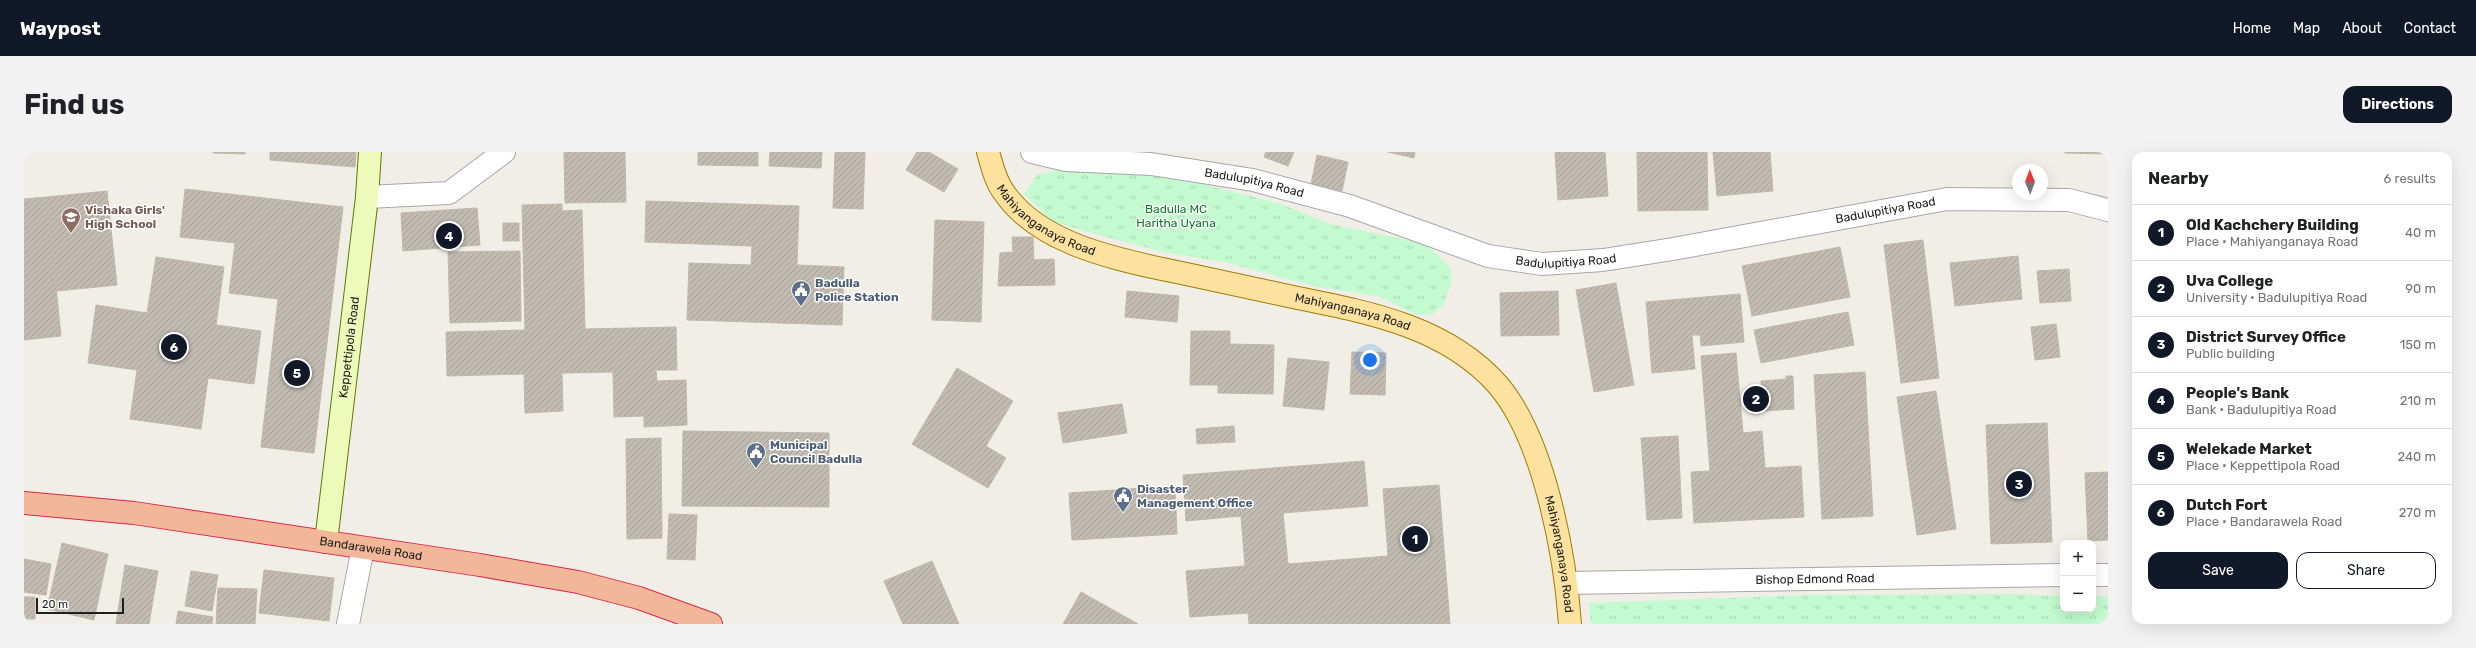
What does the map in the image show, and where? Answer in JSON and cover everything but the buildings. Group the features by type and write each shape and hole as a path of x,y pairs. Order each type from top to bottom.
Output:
{"highway":[{"name":"Bandarawela Road","path":"24,503 134,513 363,548 480,564 578,582 639,598 711,624"}],"main road":[{"name":"Keppettipola Road","path":"326,542 367,197 370,152"},
{"name":"Mahiyanganaya Road","path":"988,152 994,172 1003,191 1024,214 1065,241 1119,260 1380,316 1426,333 1466,356 1499,386 1514,408 1527,434 1547,495 1567,583 1570,624"}],"street":[{"path":"367,197 449,193 504,152"},
{"name":"Badulupitiya Road","path":"1032,152 1066,160 1151,164 1253,180 1350,206 1488,256 1542,264 1603,260 1673,249 1947,199 2069,200 2108,210"},
{"path":"348,624 363,548"},
{"path":"2096,575 2108,575"},
{"name":"Bishop Edmond Road","path":"1567,583 2060,576"}],"green space":[{"name":"Badulla MC Haritha Uyana","path":"1069,167 1170,176 1281,204 1330,224 1426,244 1450,267 1452,281 1443,305 1433,314 1416,315 1378,296 1318,287 1224,262 1168,253 1091,233 1052,221 1024,194 1037,175"},
{"path":"2014,594 2060,596 2060,612 2096,612 2096,596 2108,597 2108,624 1591,624 1589,603 1806,595"}],"place":[{"name":"Vishaka Girls' High School","path":"71,234"},
{"name":"People's Bank","path":"449,236"},
{"name":"Badulla Police Station","path":"801,307"},
{"name":"Dutch Fort","path":"174,347"},
{"name":"Welekade Market","path":"297,373"},
{"name":"Uva College","path":"1756,399"},
{"name":"Municipal Council Badulla","path":"756,469"},
{"name":"District Survey Office","path":"2019,484"},
{"name":"Disaster Management Office","path":"1123,513"},
{"name":"Old Kachchery Building","path":"1415,539"}]}
